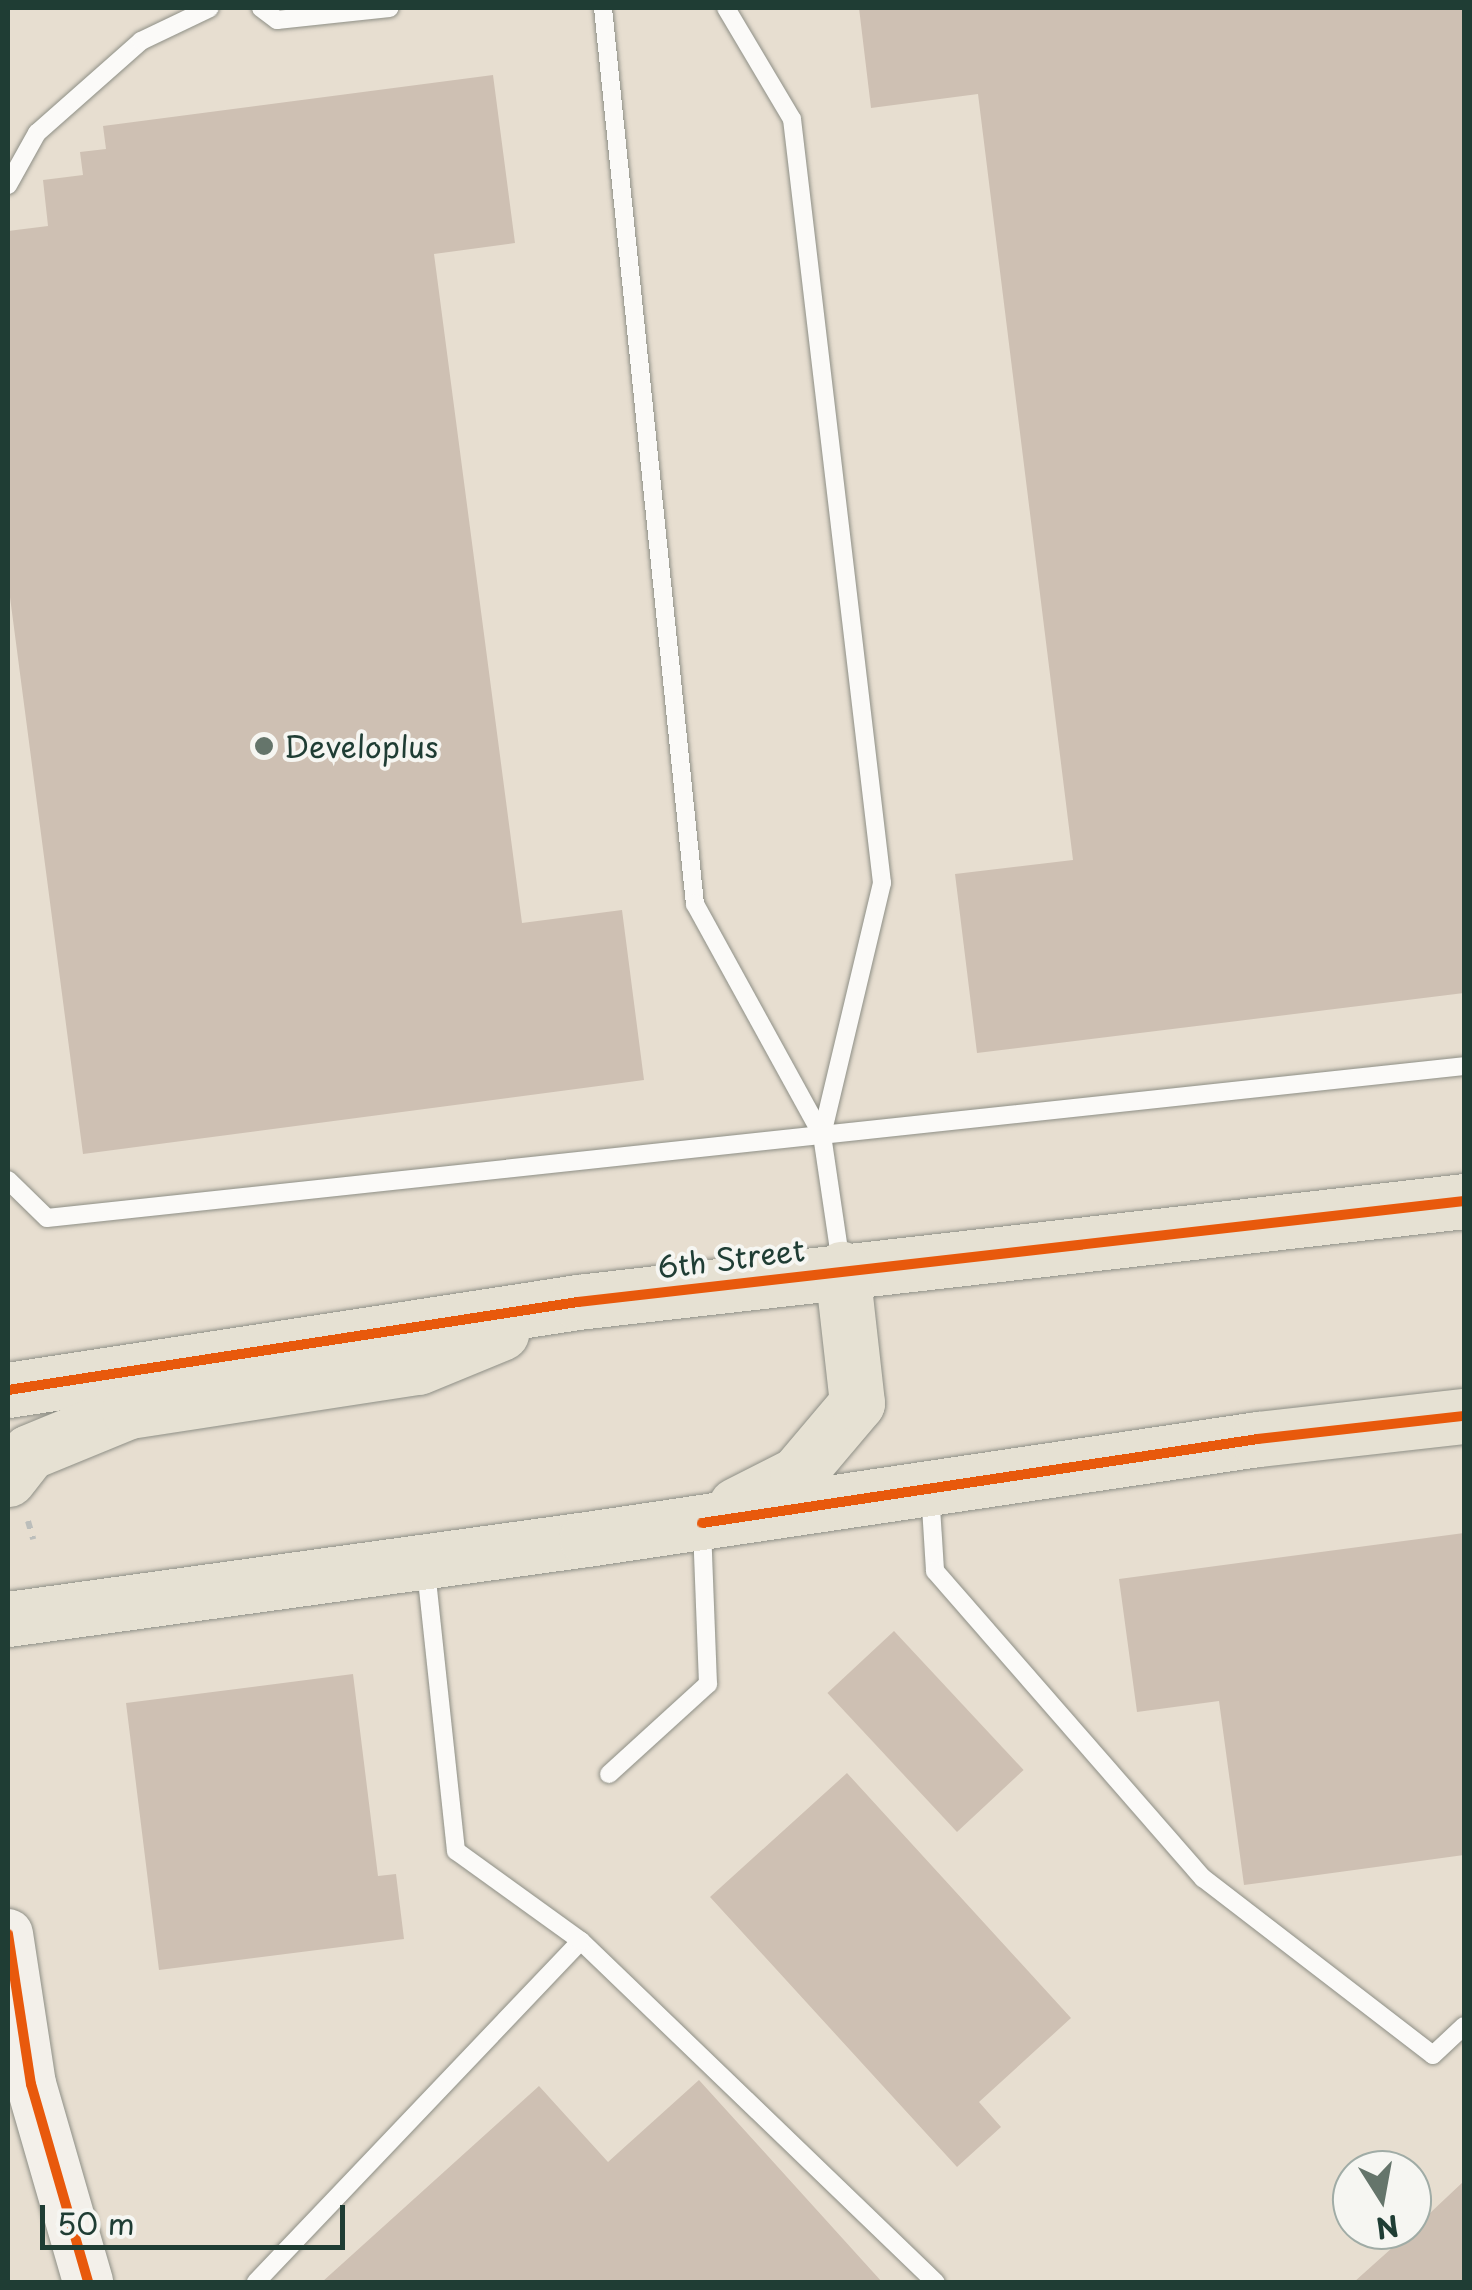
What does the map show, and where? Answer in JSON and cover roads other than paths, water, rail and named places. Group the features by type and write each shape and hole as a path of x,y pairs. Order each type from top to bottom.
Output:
{"main road":[{"name":"6th Street","path":"8,1390 578,1302 1464,1201"},
{"path":"702,1522 798,1474 857,1403 842,1269"},
{"path":"8,1479 29,1452 129,1411 418,1367 578,1302"},
{"path":"8,1618 425,1562 1258,1439 1464,1416"},
{"path":"8,1934 30,2084 88,2282"}],"lane":[{"path":"8,185 37,133 141,41 210,8"},
{"path":"261,8 277,20 389,8"},
{"path":"603,8 696,904 822,1135 842,1269"},
{"path":"726,8 792,119 882,883 822,1135"},
{"path":"8,1180 47,1218 1464,1066"},
{"path":"930,1488 936,1571 1203,1878 1433,2054 1464,2026"},
{"path":"609,1774 708,1684 702,1522"},
{"path":"425,1562 456,1851 581,1941 935,2282"},
{"path":"256,2282 581,1941"}],"place":[{"name":"Developlus","path":"264,746"}]}
